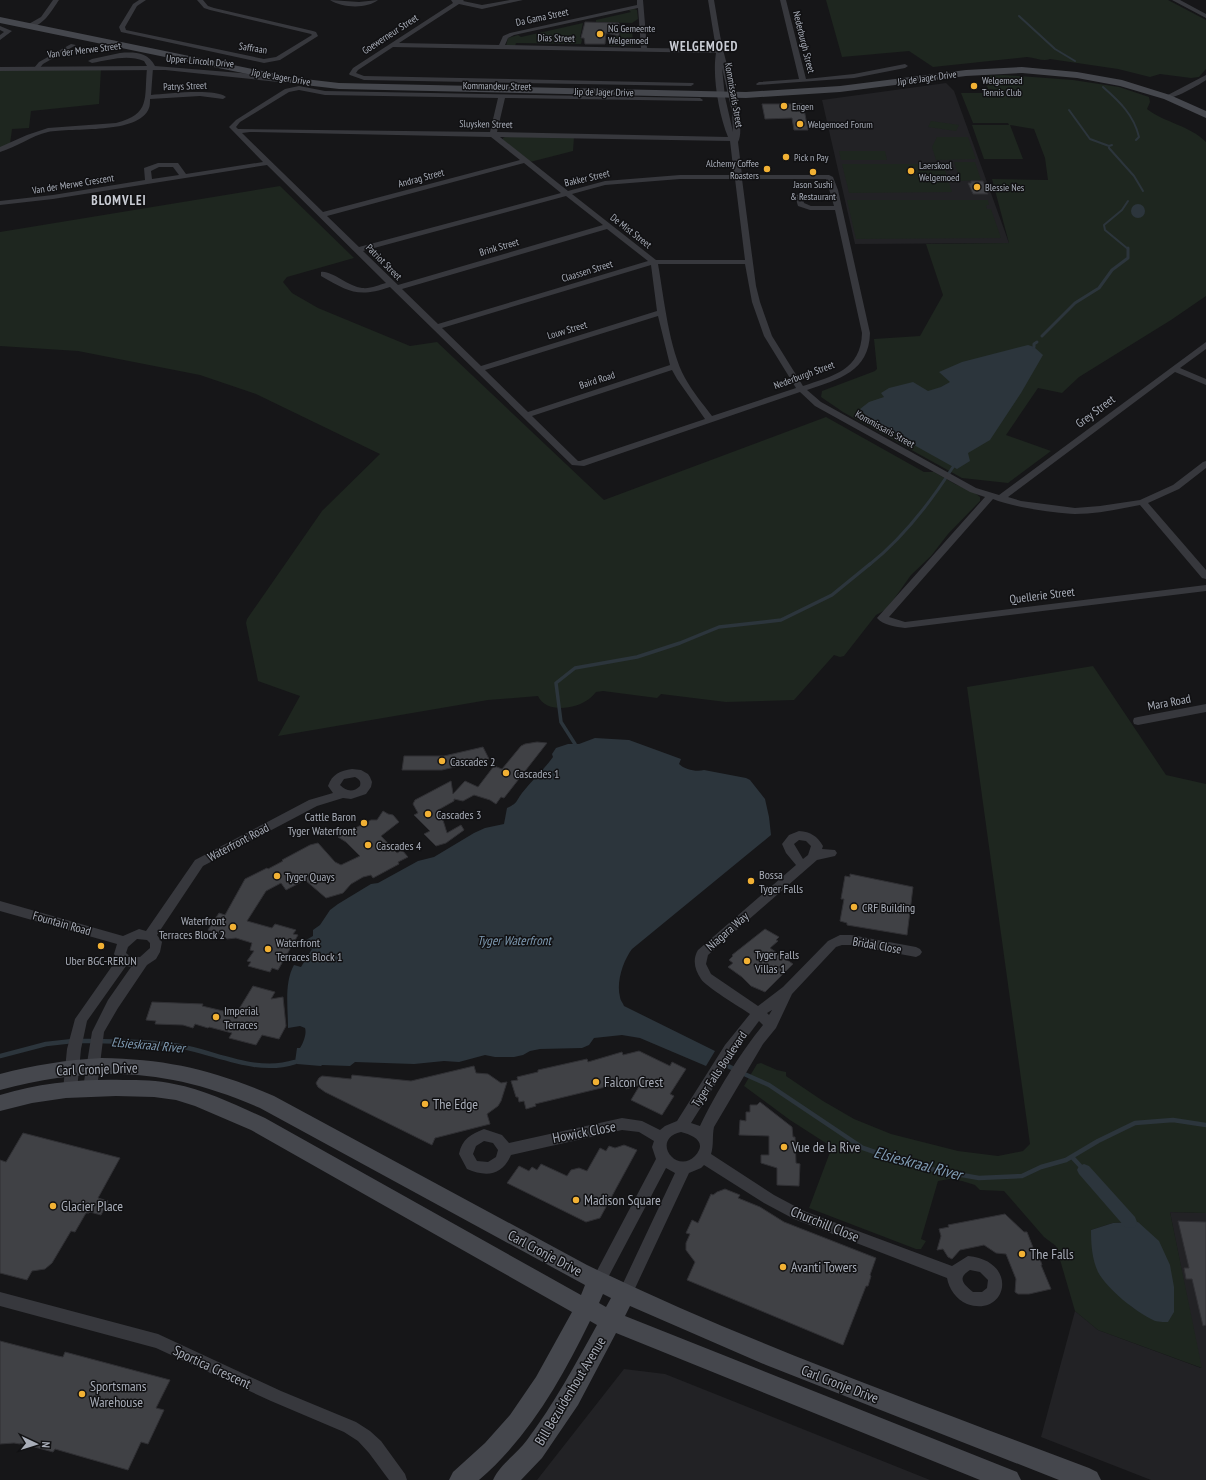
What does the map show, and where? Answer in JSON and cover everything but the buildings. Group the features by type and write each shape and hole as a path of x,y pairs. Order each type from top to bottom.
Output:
{"main road":[{"name":"Jip de Jager Drive","path":"0,12 33,23 295,85 795,93 840,89 953,74 1007,70 1066,73 1122,83 1171,95 1206,115"},
{"name":"Jip de Jager Drive","path":"0,20 33,23 254,68 326,81 415,85 726,92 803,87 963,68 1024,66 1073,69 1128,79 1206,107"},
{"path":"874,79 944,72 953,74"},
{"name":"Carl Cronje Drive","path":"0,1082 29,1074 72,1068 94,1057 129,1066 175,1071 211,1079 252,1094 598,1282 774,1358 1089,1480"},
{"name":"Carl Cronje Drive","path":"0,1103 39,1094 80,1089 150,1089 174,1092 226,1109 258,1124 422,1218 585,1308 612,1321 1009,1480"},
{"name":"Bill Bezuidenhout Avenue","path":"461,1480 503,1441 530,1406 560,1360 598,1282"},
{"name":"Bill Bezuidenhout Avenue","path":"505,1480 534,1450 570,1397 612,1321 625,1294"}],"street":[{"path":"33,23 46,14 56,0"},
{"path":"54,14 64,0"},
{"name":"Saffraan","path":"142,0 135,5 122,27 123,31 264,61 278,59 315,36 311,32 212,10 206,7 200,0"},
{"path":"333,0 360,5 367,4 375,0"},
{"path":"450,0 482,7 520,0"},
{"name":"Kommissaris Street","path":"711,0 720,51 723,59 726,92 737,130 734,140 754,294 768,336 800,389 818,404 833,413 973,490 1020,504 1075,511 1107,508 1142,502 1176,487 1206,464"},
{"name":"Nederburgh Street","path":"783,0 803,81 854,76 905,66"},
{"path":"1175,0 1206,16"},
{"name":"Goewerneur Street","path":"352,74 354,70 460,1"},
{"path":"640,3 644,50"},
{"name":"Da Gama Street","path":"501,47 505,37 512,34 640,3"},
{"path":"0,38 9,32 3,28"},
{"path":"0,67 37,67 72,45"},
{"name":"Dias Street","path":"393,45 720,51"},
{"name":"Van der Merwe Street","path":"37,67 71,65 125,56 137,56 147,59"},
{"path":"0,150 50,130 112,125 130,121 144,113 146,108 150,68 147,59 142,64 131,68"},
{"name":"Upper Lincoln Drive","path":"37,67 181,69 295,85"},
{"name":"Kommandeur Street","path":"352,74 357,77 364,78 691,84"},
{"path":"1171,95 1206,77"},
{"path":"759,84 803,81"},
{"path":"1195,84 1204,88"},
{"path":"236,131 232,127 235,123 295,85"},
{"name":"Kommandeur Street","path":"295,85 325,93 700,100"},
{"name":"Patrys Street","path":"147,97 200,94 223,97"},
{"path":"493,135 502,96"},
{"name":"Sluysken Street","path":"236,131 250,130 734,140"},
{"name":"Patriot Street","path":"236,131 575,463"},
{"name":"De Mist Street","path":"493,135 654,262 661,312 675,366 681,379 710,420"},
{"name":"Andrag Street","path":"321,215 526,160"},
{"name":"Van der Merwe Crescent","path":"0,203 53,197 268,163"},
{"path":"149,182 147,170 158,165 175,165 184,176"},
{"name":"Bakker Street","path":"357,250 566,192 624,180 680,177 829,177"},
{"name":"Nederburgh Street","path":"575,463 581,464 800,389 854,366 862,356 866,347 866,333 834,190 829,177"},
{"path":"799,196 801,204 806,207 838,208"},
{"name":"Brink Street","path":"324,274 354,290 370,291 393,286 608,226"},
{"name":"Claassen Street","path":"436,328 654,262 749,262"},
{"name":"Louw Street","path":"479,369 661,312"},
{"name":"Grey Street","path":"882,618 996,497 1175,369 1206,345"},
{"name":"Baird Road","path":"526,415 675,366"},
{"path":"1175,369 1206,382"},
{"path":"1142,502 1206,576"},
{"name":"Quellerie Street","path":"882,618 902,625 1206,588"},
{"name":"Mara Road","path":"1138,721 1205,710"},
{"name":"Waterfront Road","path":"150,935 199,863 338,790"},
{"path":"802,866 798,858 789,848 788,844 792,838 800,835 813,840 817,846 813,857"},
{"name":"Niagara Way","path":"758,1013 706,977 701,968 700,958 705,949 813,857 823,853 831,853"},
{"name":"Fountain Road","path":"0,906 124,941"},
{"path":"80,1089 94,1057 98,1032 113,1004 142,962 152,956 156,950 156,942 150,935 139,934 124,941 120,949 120,954 124,959 130,962 142,962"},
{"name":"Bridal Close","path":"787,991 828,946 836,942 850,940 916,952"},
{"path":"80,1089 72,1068 74,1049 81,1020 124,959"},
{"name":"Tyger Falls Boulevard","path":"681,1126 730,1049 758,1013 787,991"},
{"name":"Tyger Falls Boulevard","path":"705,1139 707,1126 747,1058 771,1024 787,991"},
{"path":"758,1013 771,1024"},
{"name":"Howick Close","path":"505,1150 604,1126 622,1124 642,1127 661,1138"},
{"path":"681,1126 695,1129 705,1139 707,1151 700,1162 685,1167 677,1167 670,1164 660,1152 659,1145 661,1138 669,1129 681,1126"},
{"name":"Churchill Close","path":"704,1157 769,1199 800,1215 955,1274"},
{"path":"598,1282 664,1158"},
{"path":"625,1294 685,1167"},
{"name":"Sportica Crescent","path":"0,1299 158,1341 276,1396 350,1427 364,1436 375,1447 399,1480"}],"shaded area":[{"path":"826,0 1168,0 1206,20 1206,69 1199,77 1191,78 1160,74 1150,77 1118,69 1027,57 933,67 909,51 842,57"},
{"path":"629,10 637,10 638,19 632,23 596,22 596,20 631,12"},
{"path":"583,23 580,37 582,40 581,44 516,43 515,46 506,46 508,38 518,35 521,37"},
{"path":"621,26 632,26 633,46 609,46 609,36 620,36"},
{"path":"101,69 99,104 31,111 29,128 12,129 10,144 0,148 0,70"},
{"path":"1004,75 1073,80 1119,87 1149,97 1150,102 1147,109 1161,118 1185,128 1206,142 1206,296 1171,320 1079,377 1062,393 1038,388 1006,435 1051,451 1008,483 962,478 843,412 821,397 822,391 877,369 874,339 920,336 943,295 926,244 1009,243 992,179 1048,180 1045,158 1034,129 1010,125 1023,159 984,159 972,125 1009,125 1008,123 973,123 961,93 996,93 995,90 988,89 986,84 989,82 985,76"},
{"name":"Laerskool Welgemoed","path":"946,83 954,91 1009,243 855,244 822,100"},
{"path":"931,121 959,125 956,131 928,127"},
{"path":"505,137 574,137 573,151 530,162 503,140"},
{"path":"937,137 968,137 976,159 936,160 932,147"},
{"path":"839,151 885,151 887,160 841,160"},
{"path":"954,162 975,162 981,180 961,181"},
{"path":"842,164 943,164 952,192 849,193"},
{"path":"280,186 354,258 287,277 283,282 292,293 318,308 410,346 437,342 604,500 826,417 924,472 934,472 975,493 980,497 980,501 948,534 931,556 911,575 885,610 876,615 844,656 840,657 834,655 794,700 726,702 661,694 657,698 603,691 596,692 590,698 577,705 562,708 554,707 542,702 538,696 488,700 278,736 300,696 258,681 246,623 247,619 322,511 380,454 256,394 200,375 78,351 0,346 0,232"},
{"path":"847,200 988,200 989,205 986,205 987,209 991,209 1001,238 856,239"},
{"path":"1093,666 1166,775 1206,784 1206,1213 1170,1212 1202,1368 1098,1330 1075,1311 1056,1246 1044,1237 1004,1191 980,1190 975,1185 949,1179 938,1181 921,1239 926,1241 921,1249 916,1249 809,1208 832,1147 790,1120 744,1086 757,1064 761,1063 786,1072 786,1076 823,1101 854,1119 891,1134 958,1151 998,1156 1023,1151 1030,1144 967,687","holes":["1138,1222 1154,1320 1132,1307 1108,1285 1091,1230 1113,1223"]},
{"path":"1170,1212 1206,1213 1206,1480 1151,1480 1041,1437 1075,1311 1098,1330 1201,1368"},
{"path":"624,1369 665,1374 930,1480 537,1480"}],"water":[{"path":"1135,204 1141,204 1145,208 1145,214 1141,218 1135,218 1131,214 1131,208"},
{"path":"1028,345 1034,347 1043,355 1021,393 990,440 968,453 970,461 957,469 871,421 860,409 869,402 884,397 881,393 889,388 913,382 928,391 941,387 950,382 939,372 962,362"},
{"name":"Tyger Waterfront","path":"595,738 629,740 681,759 679,764 688,769 695,771 704,770 746,778 750,780 765,799 771,835 632,949 621,972 619,991 620,999 624,1006 715,1051 706,1066 640,1038 622,1035 594,1038 589,1045 582,1048 540,1049 514,1057 495,1057 485,1055 459,1062 444,1061 414,1064 355,1062 350,1066 297,1064 295,1062 297,1048 300,1048 302,1044 305,1036 305,1028 300,1026 288,1028 287,995 289,979 294,965 301,967 312,949 305,946 306,940 313,936 313,930 320,925 330,910 371,884 378,883 418,861 434,857 474,833 485,828 504,824 507,808 515,803 549,762 553,757 552,754 556,748 568,744 579,744"},
{"path":"1138,1222 1159,1241 1170,1265 1174,1287 1174,1312 1168,1322 1158,1322 1138,1312 1108,1286 1102,1279 1094,1262 1091,1230 1113,1223"}],"waterway":[{"path":"1019,16 1055,49 1075,61"},
{"path":"1103,87 1130,115 1139,137 1136,140"},
{"path":"1069,110 1090,139 1109,146"},
{"path":"1109,146 1109,148 1134,176 1143,191"},
{"path":"1128,201 1122,210 1104,225 1105,230 1128,249"},
{"path":"1042,336 1075,303 1099,288 1112,270 1128,258 1128,249"},
{"path":"1034,347 1034,344 1037,342"},
{"path":"869,565 893,544 915,520 953,467"},
{"path":"575,744 561,722 556,683 575,668 637,657 680,643 719,627 781,620 832,595 870,564"},
{"name":"Elsieskraal River","path":"0,1056 46,1044 73,1041"},
{"name":"Elsieskraal River","path":"80,1041 93,1041"},
{"name":"Elsieskraal River","path":"100,1041 146,1042 173,1045 234,1061 264,1066 295,1062"},
{"name":"Elsieskraal River","path":"724,1064 736,1070"},
{"name":"Elsieskraal River","path":"742,1073 769,1085 863,1148 898,1160 939,1171 979,1178 1022,1176 1041,1167 1066,1160 1098,1141 1135,1123 1173,1120 1206,1125"},
{"path":"1072,1157 1084,1170"},
{"path":"1084,1170 1130,1222"}],"place":[{"name":"NG Gemeente Welgemoed","path":"600,34"},
{"name":"Welgemoed Tennis Club","path":"974,86"},
{"name":"Engen","path":"784,106"},
{"name":"Welgemoed Forum","path":"800,124"},
{"name":"Pick n Pay","path":"786,157"},
{"name":"Alchemy Coffee Roasters","path":"767,169"},
{"name":"Laerskool Welgemoed","path":"911,171"},
{"name":"Jason Sushi & Restaurant","path":"813,172"},
{"name":"Blessie Nes","path":"977,187"},
{"name":"Cascades 2","path":"442,761"},
{"name":"Cascades 1","path":"506,773"},
{"name":"Cascades 3","path":"428,814"},
{"name":"Cattle Baron Tyger Waterfront","path":"364,823"},
{"name":"Cascades 4","path":"368,845"},
{"name":"Tyger Quays","path":"277,876"},
{"name":"Bossa Tyger Falls","path":"751,881"},
{"name":"CRF Building","path":"854,907"},
{"name":"Waterfront Terraces Block 2","path":"233,927"},
{"name":"Uber BGC-RERUN","path":"101,946"},
{"name":"Waterfront Terraces Block 1","path":"268,949"},
{"name":"Tyger Falls Villas 1","path":"747,961"},
{"name":"Imperial Terraces","path":"216,1017"},
{"name":"Falcon Crest","path":"596,1082"},
{"name":"The Edge","path":"425,1104"},
{"name":"Vue de la Rive","path":"784,1147"},
{"name":"Madison Square","path":"576,1200"},
{"name":"Glacier Place","path":"53,1206"},
{"name":"The Falls","path":"1022,1254"},
{"name":"Avanti Towers","path":"783,1267"},
{"name":"Sportsmans Warehouse","path":"82,1394"}],"district":[{"name":"WELGEMOED","path":"704,46"},
{"name":"BLOMVLEI","path":"119,200"}]}
